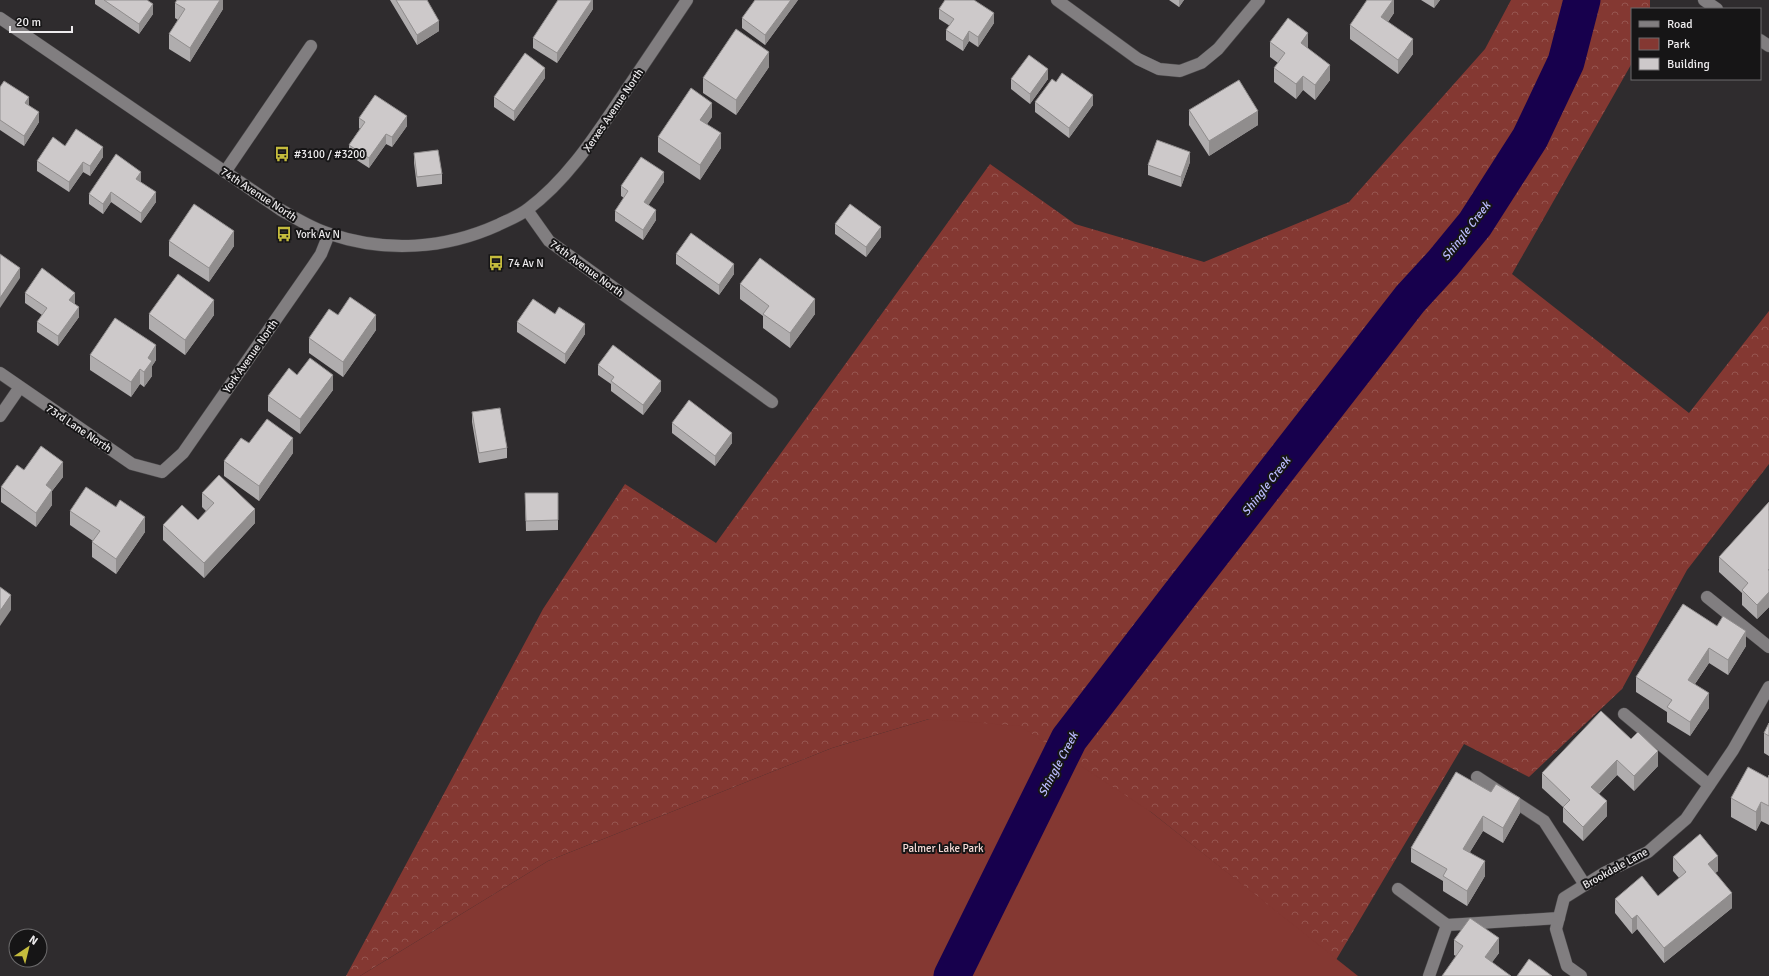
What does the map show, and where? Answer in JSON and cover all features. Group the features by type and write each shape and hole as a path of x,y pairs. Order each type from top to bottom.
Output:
{"street":[{"name":"Xerxes Avenue North","path":"527,210 563,177 583,153 687,0"},
{"path":"1057,0 1138,59 1159,69 1180,71 1201,63 1218,49 1259,0"},
{"path":"1704,0 1716,8"},
{"name":"74th Avenue North","path":"0,18 281,210 329,234 373,245 424,245 446,242 484,232 527,210 549,241 772,402"},
{"path":"225,172 311,46"},
{"name":"York Avenue North","path":"162,472 183,452 192,440 321,254 329,234"},
{"name":"73rd Lane North","path":"0,374 132,464 162,472"},
{"path":"0,416 20,387"},
{"path":"1707,597 1769,647"},
{"name":"Brookdale Lane","path":"1581,976 1567,966 1556,928 1564,898 1604,873 1648,852 1686,819 1733,750 1769,687"},
{"path":"1624,714 1709,785"},
{"path":"1477,777 1544,821 1585,884"},
{"path":"1398,889 1447,925 1559,918"},
{"path":"1429,976 1447,925"}],"green space":[{"path":"1511,0 1650,0 1650,8 1631,8 1631,65 1512,274 1689,413 1769,311 1769,464 1687,570 1622,689 1529,777 1464,744 1336,960 1151,812 929,719 832,748 548,861 360,976 346,976 543,609 625,484 716,543 990,164 1075,224 1204,262 1349,202 1485,49"},
{"name":"Palmer Lake Park","path":"929,719 1020,726 1151,812 1358,976 360,976 548,861 832,748"}],"building":[{"path":"104,0 147,0 153,4 139,24"},
{"path":"177,0 220,0 190,48 169,34 185,9 175,3"},
{"path":"396,0 427,0 439,21 417,35"},
{"path":"558,0 592,0 557,53 533,38"},
{"path":"755,0 791,0 765,35 742,18"},
{"path":"945,0 974,0 994,13 978,37 969,31 963,41 946,30 954,19 939,9"},
{"path":"1367,0 1393,0 1381,17 1413,39 1398,60 1350,25"},
{"path":"1288,18 1308,33 1301,43 1330,65 1315,85 1303,76 1296,84 1274,68 1285,53 1270,42"},
{"path":"736,29 769,52 736,100 703,78"},
{"path":"525,53 545,68 514,111 494,97"},
{"path":"1029,55 1048,69 1030,94 1011,79"},
{"path":"1062,73 1093,95 1069,128 1035,102 1052,79 1056,82"},
{"path":"1239,80 1258,111 1209,141 1189,110"},
{"path":"4,81 29,97 25,103 39,112 24,136 0,120 0,87"},
{"path":"691,88 712,103 700,120 721,133 700,165 658,137"},
{"path":"375,95 407,116 392,137 386,134 369,158 349,145 365,122 359,118"},
{"path":"76,129 103,147 90,166 83,162 69,182 37,161 53,137 65,146"},
{"path":"1157,140 1190,152 1181,177 1148,165"},
{"path":"438,150 442,174 417,177 414,153"},
{"path":"116,154 141,172 136,179 156,192 141,213 111,192 103,204 89,194"},
{"path":"641,157 664,172 644,202 656,210 643,230 615,211 628,191 621,186"},
{"path":"194,204 234,231 209,268 169,241"},
{"path":"850,204 881,227 866,247 835,224"},
{"path":"691,233 734,264 719,285 676,254"},
{"path":"0,254 20,268 0,298"},
{"path":"760,258 815,299 790,333 763,314 769,306 740,284"},
{"path":"42,268 75,293 69,300 79,307 58,336 37,322 47,308 25,293"},
{"path":"178,274 214,300 185,340 149,314"},
{"path":"350,297 376,315 343,362 309,338 329,309 338,315"},
{"path":"533,299 555,314 559,307 585,324 565,354 517,322"},
{"path":"115,318 156,345 148,358 152,361 144,372 140,369 131,382 90,355"},
{"path":"613,345 661,381 643,405 611,381 614,377 598,365"},
{"path":"310,358 333,375 300,419 268,396 289,368 297,375"},
{"path":"689,400 732,433 715,456 672,423"},
{"path":"500,408 507,448 479,453 472,412"},
{"path":"267,419 293,438 259,486 224,461 241,438 249,443"},
{"path":"41,446 63,462 46,485 52,490 36,513 1,487 17,465 24,470"},
{"path":"219,475 255,509 204,563 163,525 182,505 198,520 214,503 202,493"},
{"path":"86,487 116,507 120,500 145,517 116,559 92,542 100,531 70,511"},
{"path":"525,493 558,493 558,520 526,521"},
{"path":"1769,502 1769,592 1757,605 1742,590 1748,583 1719,557"},
{"path":"0,587 11,595 0,611"},
{"path":"1683,604 1717,626 1723,616 1746,631 1728,660 1709,648 1688,680 1709,693 1690,722 1667,707 1672,700 1636,677"},
{"path":"1601,711 1631,739 1638,732 1658,751 1634,776 1617,760 1591,787 1607,801 1583,827 1563,807 1570,800 1542,773"},
{"path":"1769,723 1769,736 1764,733"},
{"path":"1748,767 1768,778 1769,775 1769,806 1761,802 1756,812 1731,798"},
{"path":"1456,772 1491,792 1496,784 1520,798 1503,828 1483,816 1463,849 1485,861 1467,891 1443,876 1447,869 1411,848"},
{"path":"1700,834 1718,856 1708,864 1732,893 1664,948 1637,915 1632,919 1615,899 1642,876 1658,896 1686,872 1673,857"},
{"path":"1470,918 1499,938 1485,957 1511,976 1442,976 1463,946 1454,940"},
{"path":"1529,959 1552,976 1517,976"}],"waterway":[{"name":"Shingle Creek","path":"952,976 1069,739 1410,299 1443,263 1475,224 1530,138 1566,62 1582,0"}],"place":[{"name":"#3100 / #3200","path":"282,154"},
{"name":"York Av N","path":"284,234"},
{"name":"74 Av N","path":"496,263"}]}
